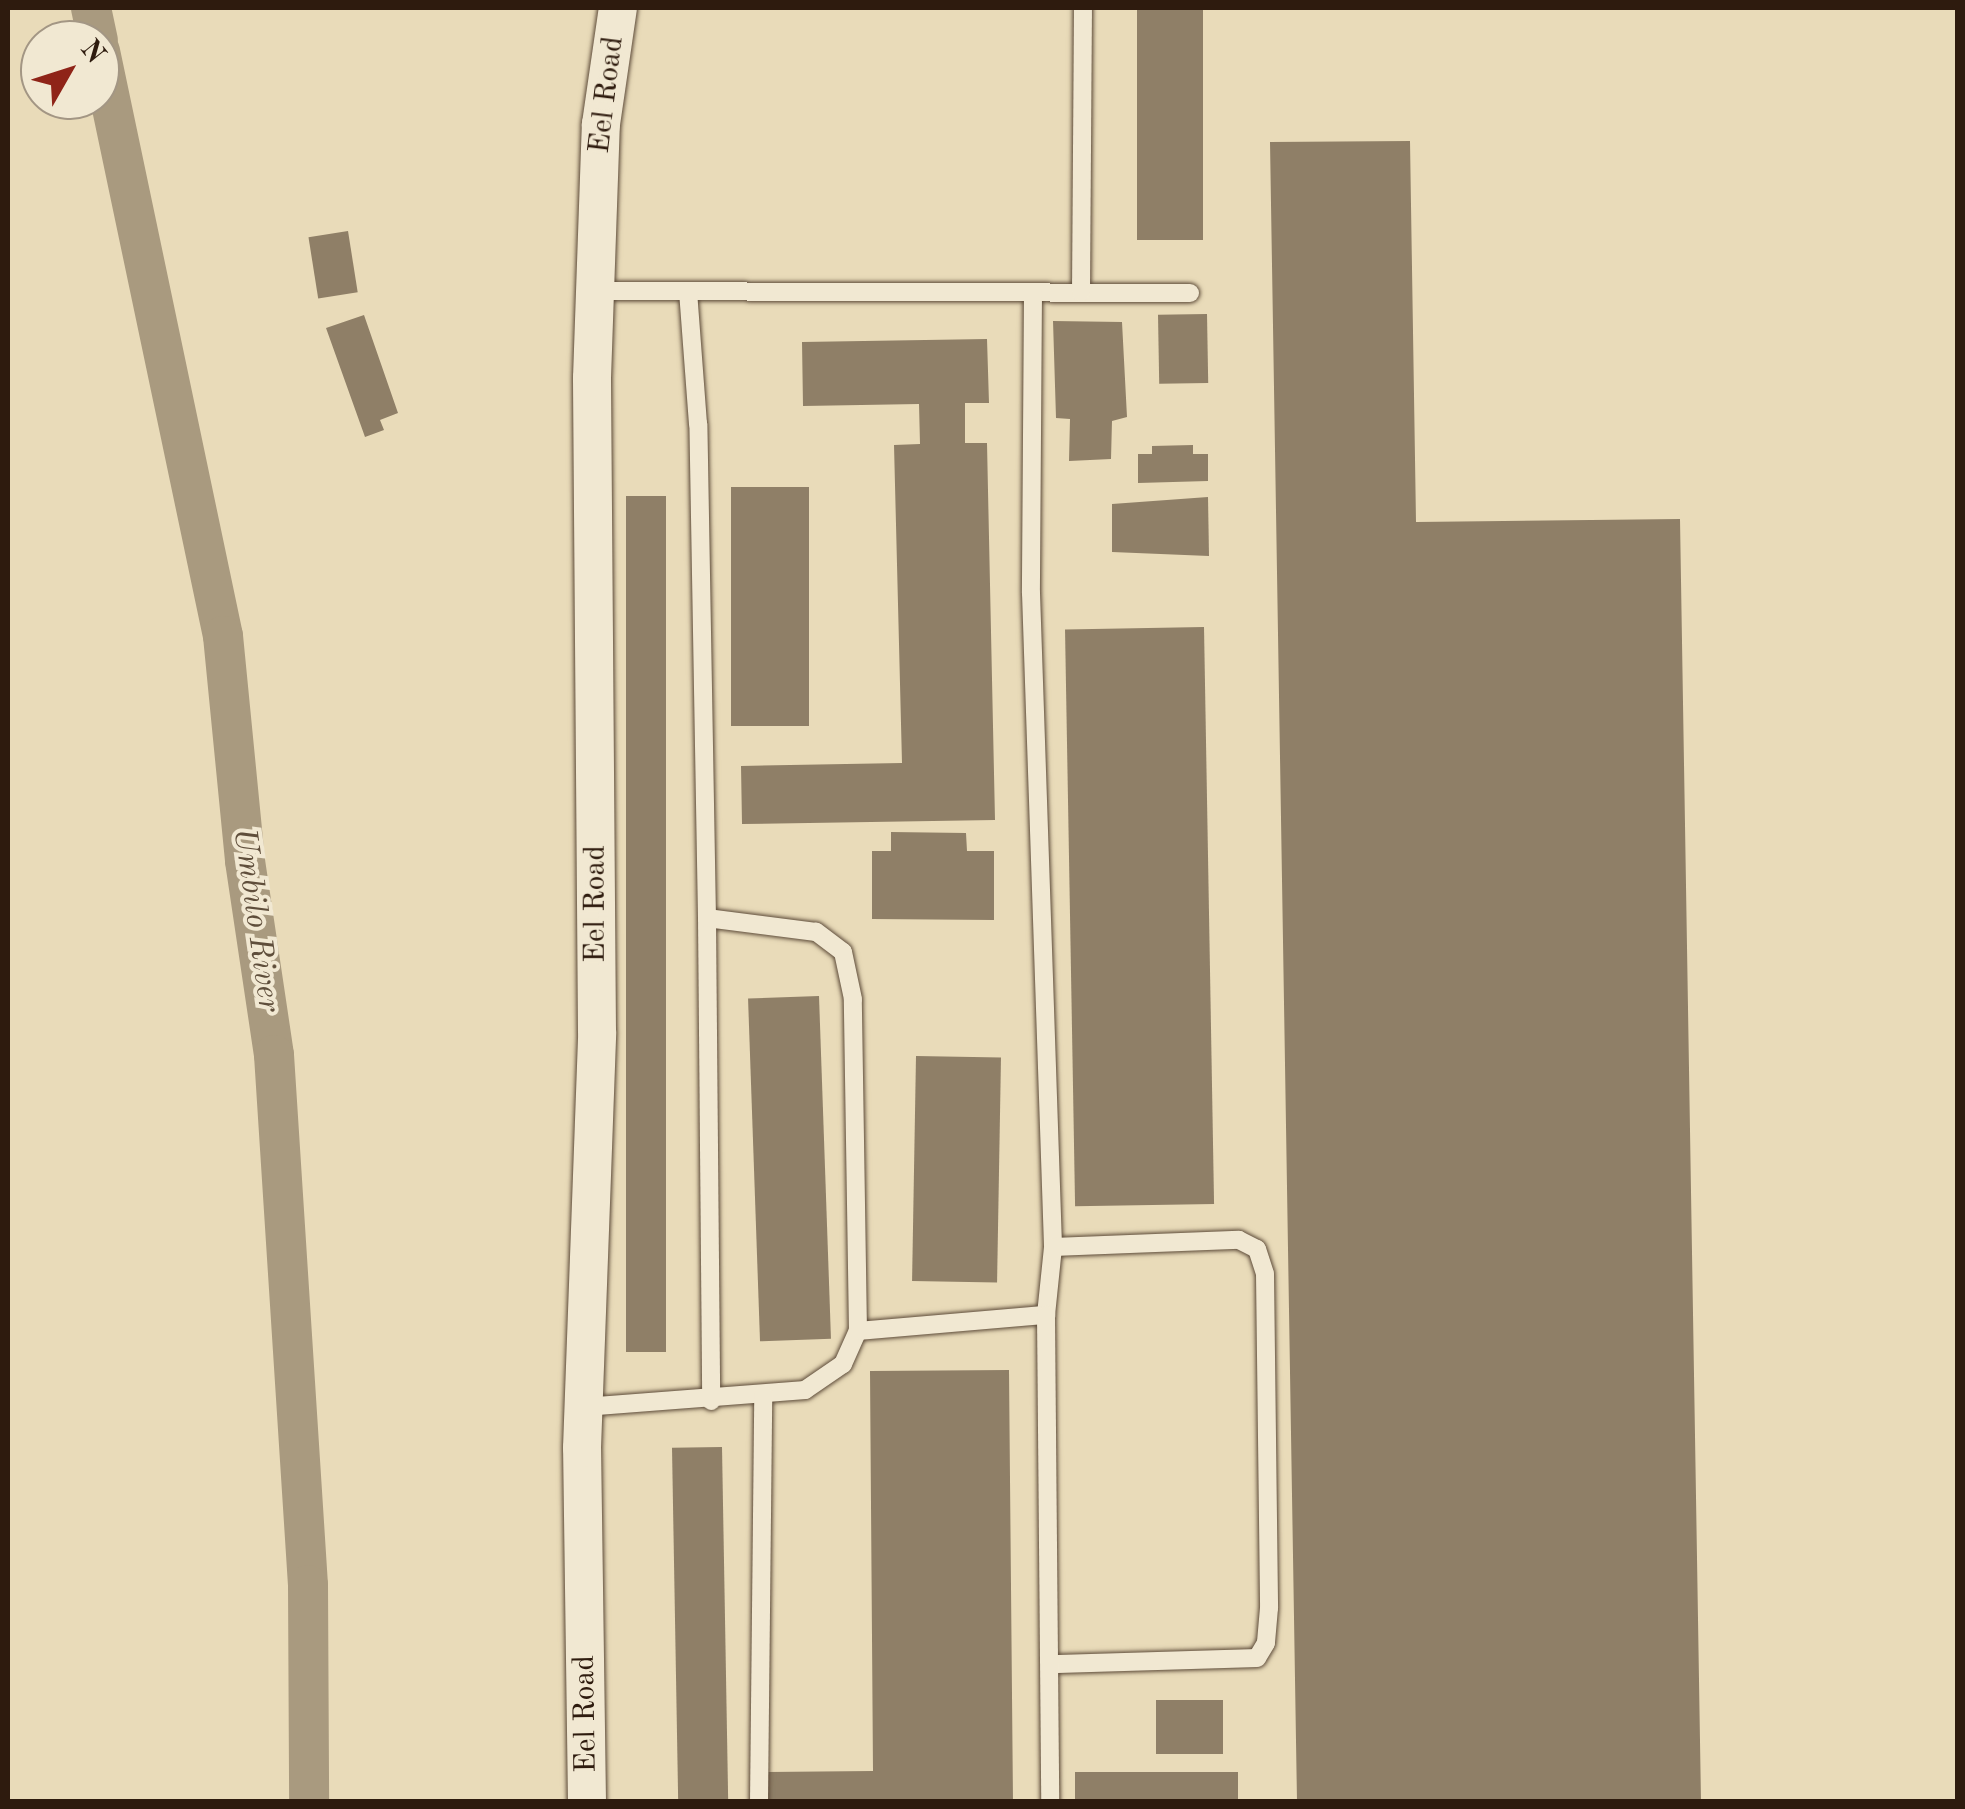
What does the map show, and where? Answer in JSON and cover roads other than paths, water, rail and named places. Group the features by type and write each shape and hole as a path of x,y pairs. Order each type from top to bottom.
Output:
{"street":[{"name":"Eel Road","path":"588,1802 584,1407 597,1032 595,291 601,124 618,8"}],"lane":[{"path":"1081,292 1083,8"},
{"path":"595,291 1190,292"},
{"path":"688,291 698,424 712,1401"},
{"path":"1033,292 1032,593 1053,1247 1046,1315 1050,1802"},
{"path":"584,1407 712,1401 820,1383 850,1355 858,1331 853,999 842,952 816,932 707,918"},
{"path":"1050,1664 1257,1658 1266,1643 1269,1608 1264,1274 1257,1250 1239,1240 1053,1247"},
{"path":"858,1331 1046,1315"},
{"path":"759,1802 762,1394"}],"waterway":[{"name":"Umbilo River","path":"91,8 94,20"},
{"name":"Umbilo River","path":"115,120 223,636 245,861 274,1055 308,1585 309,1802"}]}
